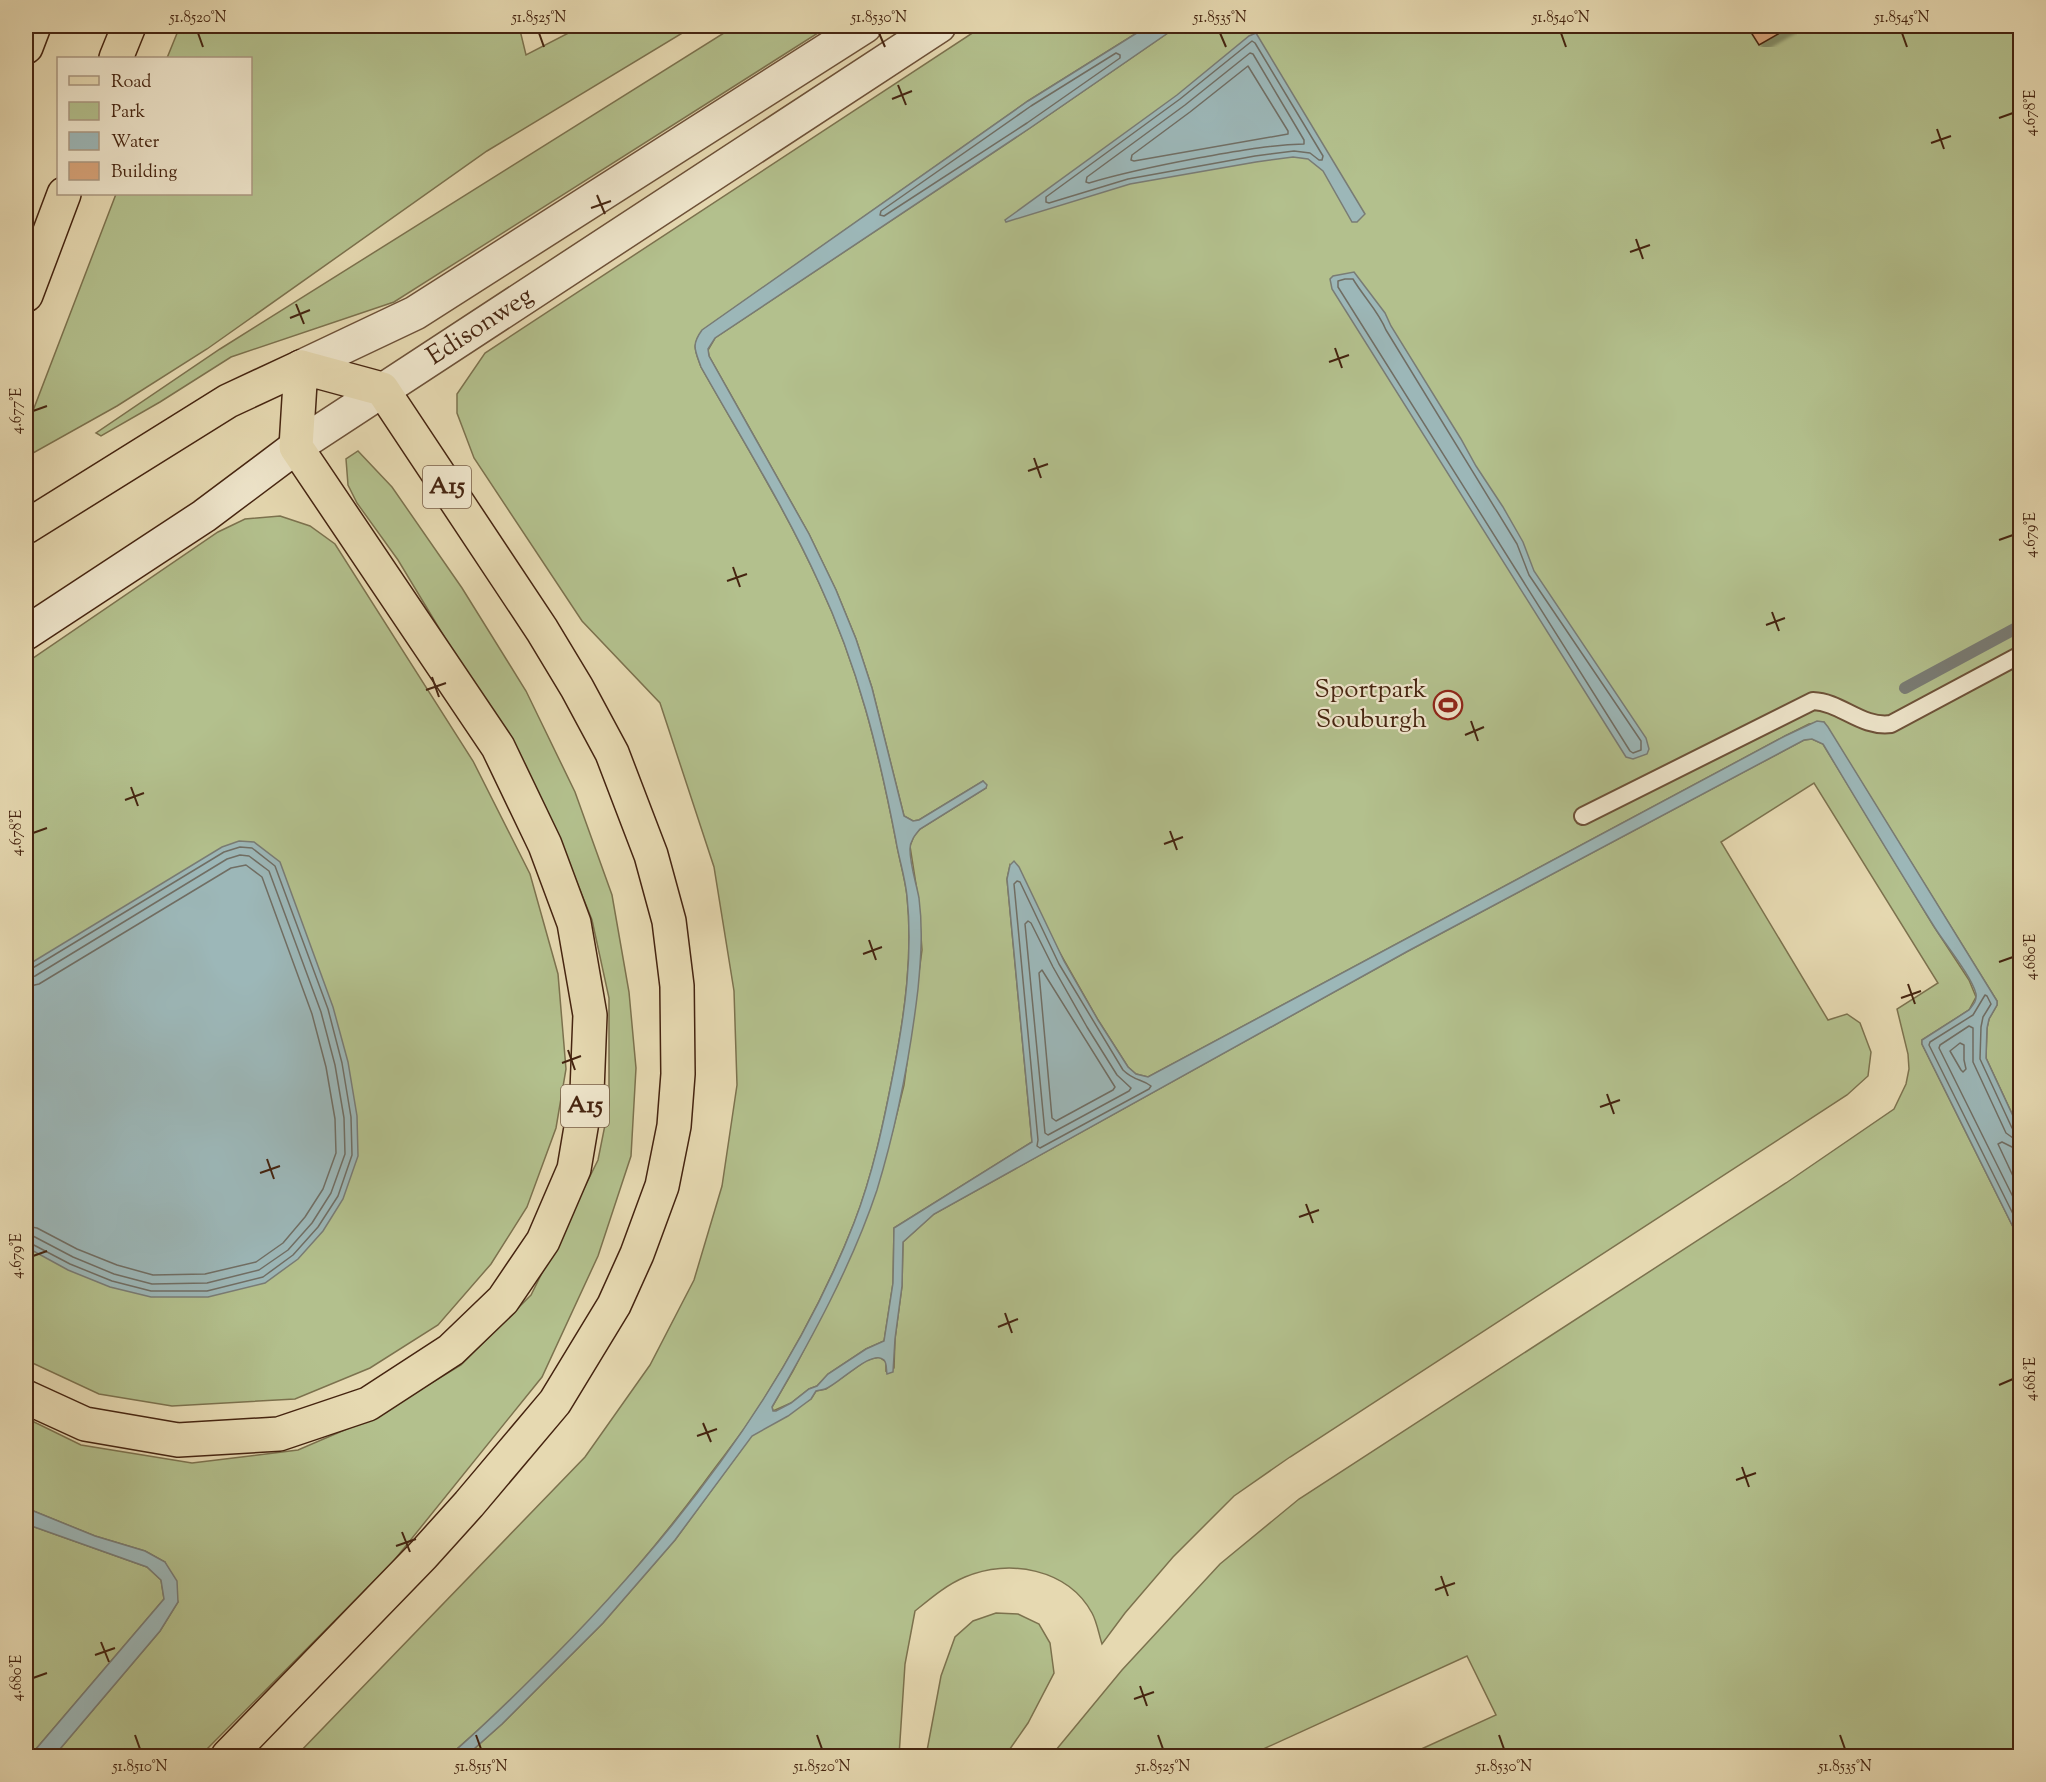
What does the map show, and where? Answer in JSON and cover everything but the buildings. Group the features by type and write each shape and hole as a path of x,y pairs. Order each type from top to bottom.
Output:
{"main road":[{"path":"26,47 34,26"},
{"path":"116,57 129,26"},
{"path":"26,295 64,195"},
{"path":"296,447 301,367 382,389"},
{"name":"Edisonweg","path":"38,520 228,401 301,367"},
{"name":"A15","path":"228,1756 423,1555 555,1402 614,1305 638,1254 662,1186 674,1126 678,1074 677,986 669,921 651,855 612,753 542,630 382,389"},
{"name":"A15","path":"26,1397 85,1424 178,1440 279,1434 368,1404 451,1350 502,1300 543,1241 574,1169 587,1092 590,1015 574,923 545,846 498,747 296,447"}],"street":[{"name":"Edisonweg","path":"301,367 415,313 865,26"},
{"name":"Edisonweg","path":"26,633 204,516 296,447 382,389 939,26"}],"lane":[{"path":"1583,816 1813,701 1825,701 1866,722 1879,726 1891,724 2020,655"}],"green space":[{"path":"180,26 352,26 387,29 406,26 519,26 526,55 582,26 694,26 487,151 207,349 117,406 26,457 26,429 116,195 252,195 252,57 167,57"},
{"path":"735,26 829,26 394,302 231,357 101,436 96,433 220,349"},
{"path":"983,26 1148,26 1028,101 703,330 696,344 701,367 792,528 833,614 866,710 905,882 909,939 902,1026 877,1147 854,1223 809,1321 743,1431 675,1521 615,1592 584,1627 518,1693 449,1756 296,1756 585,1457 650,1365 694,1280 722,1186 737,1085 734,991 714,867 660,703 582,621 474,458 457,413 457,394 485,353"},
{"name":"Sportpark Souburgh","path":"1178,26 2020,26 2020,1131 1986,1058 1987,1028 1997,1001 1824,722 1809,724 1785,736 1148,1077 1136,1074 1128,1067 1098,1020 1010,865 1007,879 1032,1142 894,1228 893,1283 884,1341 866,1349 828,1374 817,1386 809,1389 791,1403 773,1411 772,1407 837,1286 859,1236 876,1190 904,1085 922,950 918,897 910,846 920,829 986,788 983,781 919,820 913,821 904,816 872,688 856,639 836,590 809,534 709,356 708,350 715,338 1030,128"},
{"path":"358,451 392,487 462,588 526,691 575,792 612,895 629,992 636,1068 631,1156 598,1256 542,1377 392,1563 200,1756 54,1756 160,1631 178,1602 165,1562 145,1551 95,1536 26,1508 26,1418 81,1445 192,1463 298,1450 377,1416 461,1365 531,1295 598,1160 609,1105 609,998 592,920 562,845 457,658 398,560 357,503 348,485 346,459"},
{"path":"280,516 310,526 335,544 473,761 530,874 558,974 566,1069 556,1128 527,1207 491,1264 438,1325 370,1368 295,1399 172,1406 99,1394 26,1360 26,663 218,532 245,519"},
{"path":"1812,739 1823,744 1969,980 1976,997 1969,1010 1922,1040 1922,1044 2020,1241 2020,1756 1406,1756 1496,1715 1467,1656 1248,1756 1051,1756 1122,1670 1220,1564 1299,1499 1786,1183 1894,1109 1906,1084 1909,1069 1908,1054 1897,1009 1938,983 1814,783 1721,842 1828,1020 1847,1014 1860,1023 1871,1052 1868,1076 1847,1095 1290,1457 1234,1496 1173,1557 1102,1644 1092,1613 1068,1586 1036,1571 1000,1568 982,1571 951,1584 915,1611 905,1664 899,1756 466,1756 502,1724 603,1623 675,1540 752,1435 811,1399 816,1391 826,1389 867,1360 879,1357 886,1362 886,1371 894,1368 895,1339 902,1286 903,1242 934,1214 1408,951 1804,740"},
{"path":"26,1524 147,1567 161,1580 164,1599 30,1756 26,1756"},
{"path":"996,1613 1018,1614 1039,1624 1050,1643 1054,1673 1028,1723 1005,1756 926,1756 941,1676 955,1637 973,1621"}],"water":[{"path":"1148,26 1178,26 1030,128 715,338 708,349 709,356 809,534 836,590 856,639 872,688 904,816 913,821 919,820 983,781 987,785 986,788 920,829 911,843 911,861 920,910 920,966 911,1040 891,1140 877,1190 856,1246 816,1328 772,1407 773,1411 791,1403 809,1389 817,1386 828,1374 866,1349 884,1341 893,1283 894,1228 1032,1142 1007,879 1010,865 1014,861 1064,961 1098,1020 1128,1067 1136,1074 1148,1077 1817,721 1824,722 1828,727 1997,1001 1987,1028 1986,1058 2020,1131 2020,1241 1922,1044 1922,1040 1969,1010 1976,999 1973,987 1823,744 1812,739 1804,740 1408,951 934,1214 903,1242 902,1286 893,1372 887,1374 884,1360 879,1358 863,1363 831,1386 816,1391 811,1399 788,1416 752,1436 675,1540 603,1623 502,1724 466,1756 449,1756 584,1626 631,1574 719,1465 758,1408 794,1348 826,1287 854,1223 877,1147 898,1048 905,1005 908,961 907,896 866,710 845,646 819,583 777,500 701,367 696,352 696,340 702,330 1028,101"},
{"path":"1256,33 1365,214 1357,222 1352,222 1323,171 1308,159 1293,157 1130,184 1006,222 1005,220 1177,95 1249,36"},
{"path":"1354,272 1385,313 1503,507 1523,542 1534,571 1646,738 1649,749 1647,754 1633,759 1626,757 1332,289 1330,279 1333,276"},
{"path":"239,841 254,842 280,862 333,1007 348,1062 357,1116 358,1156 343,1199 323,1231 298,1259 265,1283 208,1297 151,1297 110,1287 68,1270 26,1247 26,966 222,847"},
{"path":"26,1508 95,1536 145,1551 165,1562 177,1581 178,1602 160,1631 54,1756 30,1756 164,1599 161,1580 147,1567 26,1524"}],"waterway":[{"path":"1905,688 2020,626"}],"place":[{"name":"Sportpark Souburgh","path":"1448,705"}]}
